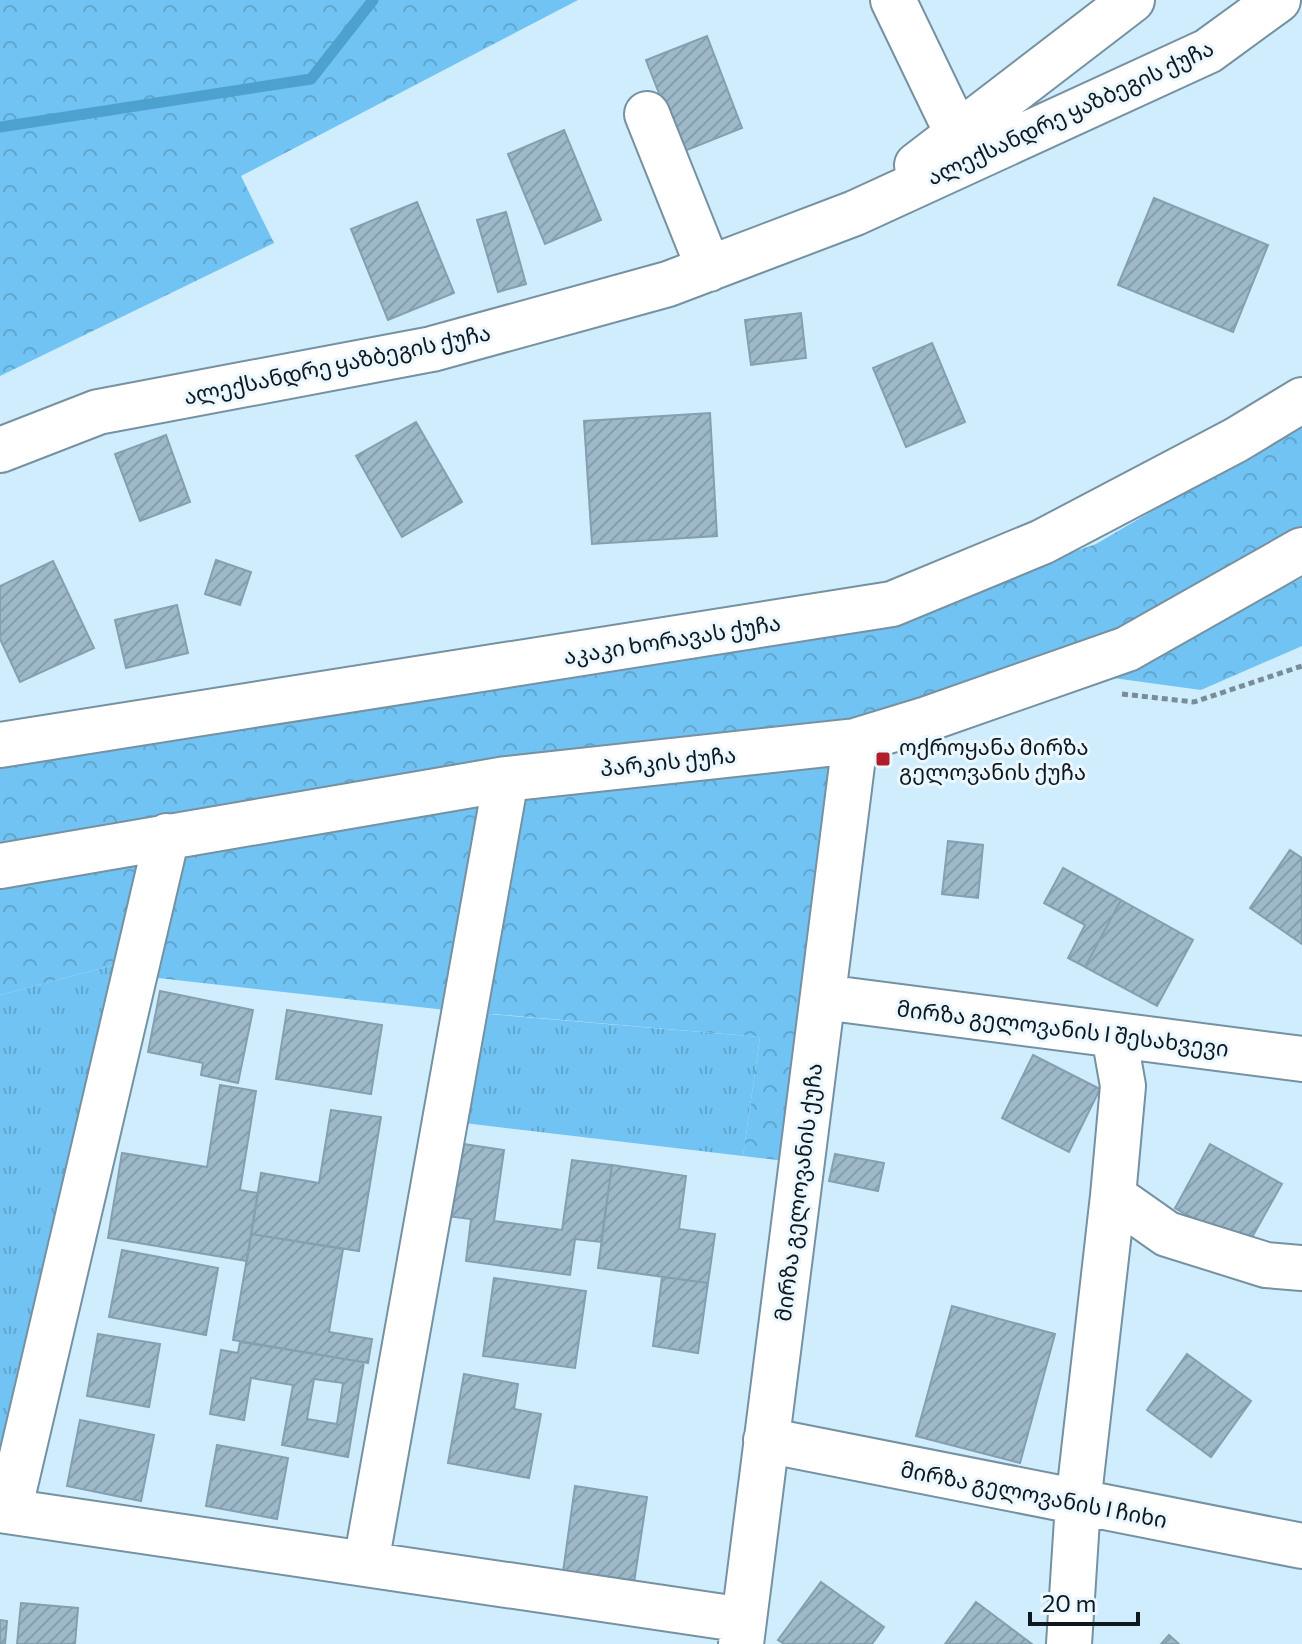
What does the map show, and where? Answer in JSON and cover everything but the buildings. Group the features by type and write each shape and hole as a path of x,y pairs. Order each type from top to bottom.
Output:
{"street":[{"path":"893,0 958,135"},
{"name":"ალექსანდრე ყაზბეგის ქუჩა","path":"855,213 1132,0"},
{"name":"ალექსანდრე ყაზბეგის ქუჩა","path":"0,450 98,412 432,349 668,284 855,213 1208,51 1278,0"},
{"path":"647,114 709,269"},
{"name":"აკაკი ხორავას ქუჩა","path":"0,745 892,604 1042,542 1236,440 1302,400"},
{"name":"პარკის ქუჩა","path":"0,866 506,779 855,741 1127,649 1302,550"},
{"name":"მირზა გელოვანის ქუჩა","path":"742,1632 855,741"},
{"path":"366,1563 506,779"},
{"path":"167,836 4,1510 366,1563 742,1632"},
{"name":"მირზა გელოვანის I შესახვევი","path":"823,997 1302,1059"},
{"path":"1069,1644 1078,1504 1123,1086 1114,1035"},
{"path":"1113,1196 1167,1234 1266,1265 1302,1268"},
{"name":"მირზა გელოვანის I ჩიხი","path":"766,1440 1302,1546"}],"path":[{"path":"1110,693 1194,702 1302,666"}],"green space":[{"path":"0,0 578,0 241,176 274,243 0,376"},
{"path":"1302,423 1302,534 1130,633 849,718 620,743 0,854 0,767 137,738 971,588 1096,544"},
{"path":"1302,578 1302,646 1201,690 1106,677"},
{"path":"834,764 786,1161 743,1156 760,1037 446,1010 149,977 114,965 0,995 0,886 527,790"},
{"path":"114,965 0,1491 0,995"},
{"path":"488,1014 760,1037 743,1156 456,1122"}],"waterway":[{"path":"0,127 311,79 373,0"}],"place":[{"name":"ოქროყანა მირზა გელოვანის ქუჩა","path":"883,759"}]}
